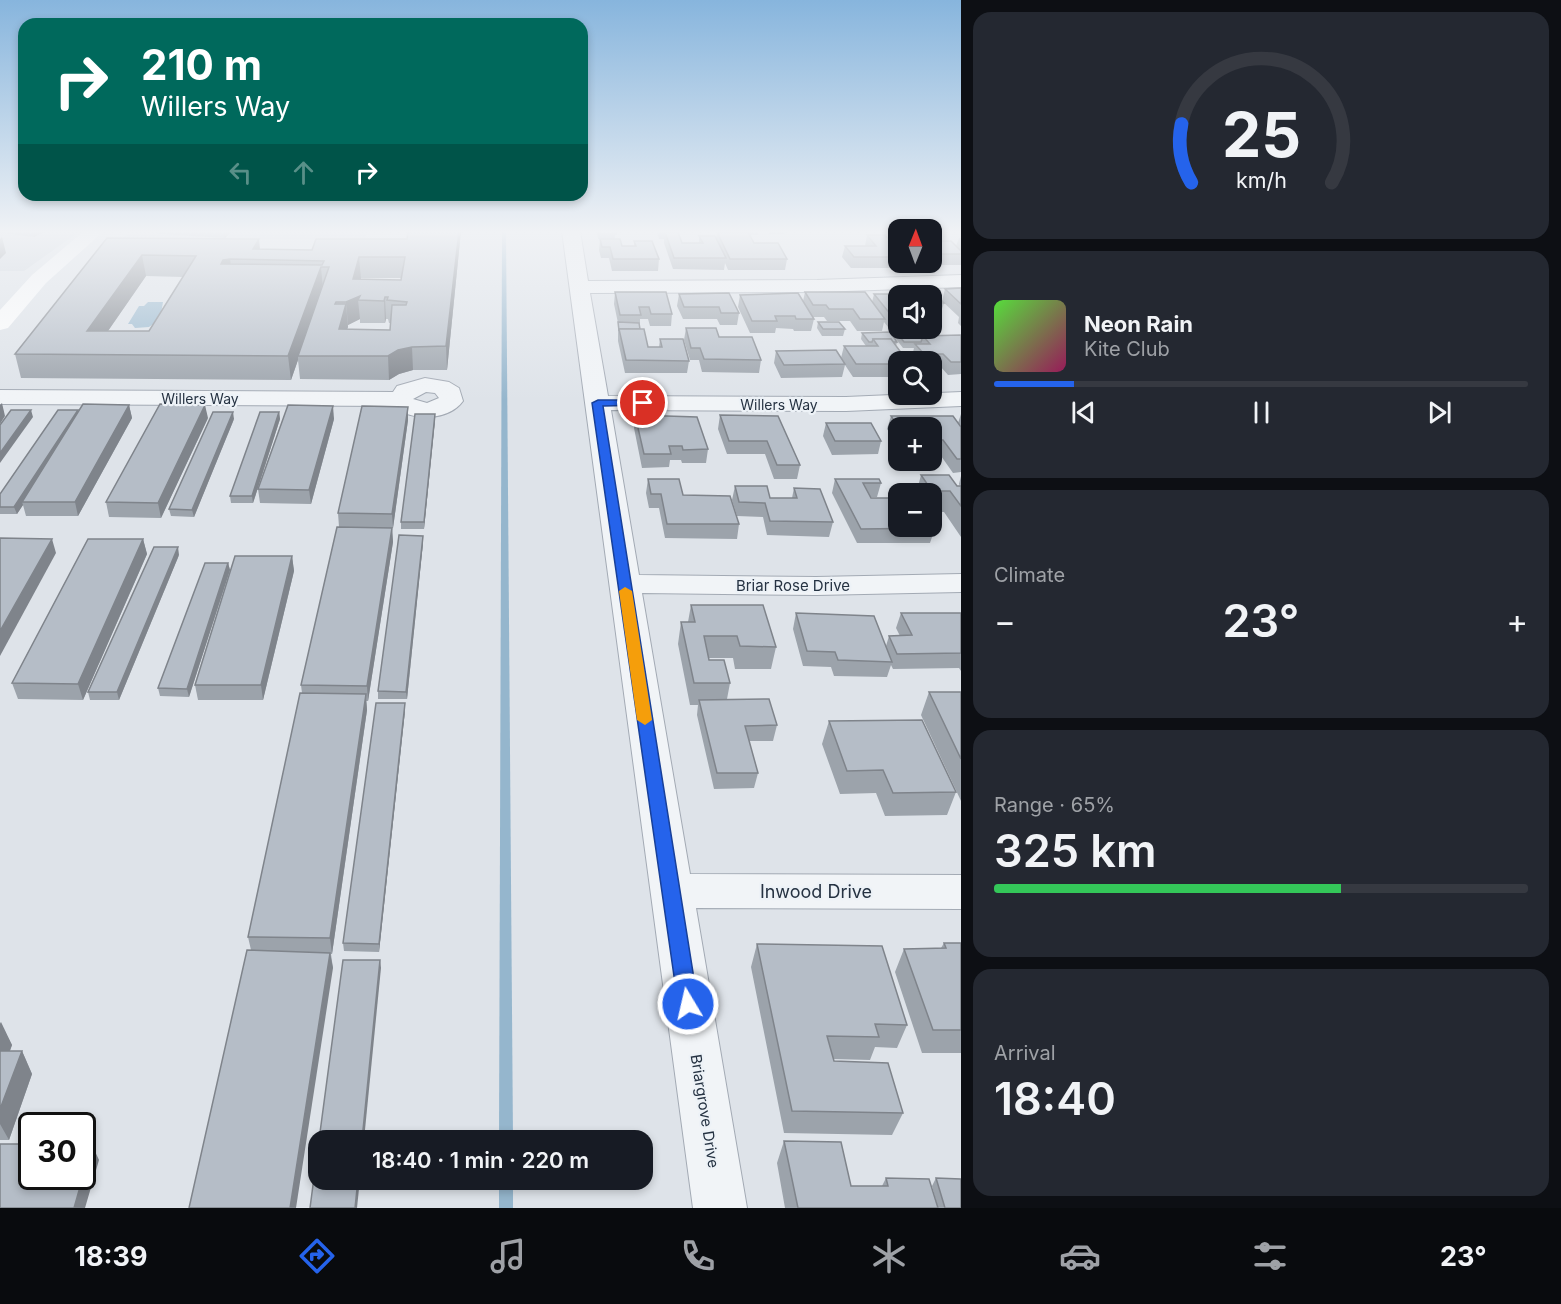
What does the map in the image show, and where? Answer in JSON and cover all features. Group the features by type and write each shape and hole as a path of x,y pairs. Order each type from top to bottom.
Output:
{"street":[{"path":"0,323 32,287"},
{"name":"Briargrove Drive","path":"580,287 720,1208"},
{"name":"Willers Way","path":"0,397 401,399"},
{"name":"Willers Way","path":"598,403 846,404 961,399"},
{"name":"Briar Rose Drive","path":"624,584 816,586 961,583"},
{"name":"Inwood Drive","path":"670,891 961,892"}],"water":[{"path":"148,302 163,302 160,319 149,327 135,328 132,324 128,324 139,306 144,306"}],"building":[{"path":"68,287 119,287 87,331 149,331 176,287 313,287 288,356 15,354"},
{"path":"322,287 453,287 446,346 412,347 398,350 388,356 298,356","holes":["360,296 358,300 384,301 385,297 388,297 387,300 407,302 406,305 392,305 390,330 339,329 346,304 335,304 336,302 346,302"]},
{"path":"961,288 961,304 945,289"},
{"path":"615,292 666,292 672,314 651,314 649,307 639,307 641,315 620,315"},
{"path":"805,292 865,292 885,319 860,319 853,309 829,309 826,305 813,305"},
{"path":"729,293 739,313 721,313 719,307 684,307 679,294"},
{"path":"798,293 814,319 775,316 777,321 752,321 740,295"},
{"path":"874,294 888,294 888,311"},
{"path":"618,322 639,323 640,329 619,329 619,331"},
{"path":"818,322 839,322 845,329 823,329"},
{"path":"686,328 716,328 719,337 752,337 761,360 704,359 700,348 691,348"},
{"path":"619,329 644,329 648,347 662,347 660,339 683,339 689,361 626,360"},
{"path":"888,332 888,339 873,339 869,342 862,333"},
{"path":"961,335 961,362 951,362 942,354 942,351 921,351 915,344 930,344 926,339 942,339 942,336"},
{"path":"873,339 891,339 900,351 888,351 888,364 856,364 844,346 878,346"},
{"path":"902,339 922,339 921,342 904,342"},
{"path":"836,350 845,364 784,365 776,351"},
{"path":"83,404 129,405 75,502 22,502"},
{"path":"160,404 205,405 158,503 106,502"},
{"path":"288,405 333,406 309,490 258,489"},
{"path":"362,406 408,407 392,514 338,513"},
{"path":"11,410 31,410 0,453 0,425"},
{"path":"58,410 78,410 14,507 0,507 0,494"},
{"path":"213,412 233,412 192,510 169,509"},
{"path":"260,412 279,412 252,496 230,496"},
{"path":"415,414 435,414 424,522 401,522"},
{"path":"635,415 697,417 708,449 683,450 682,446 669,446 671,454 644,454"},
{"path":"720,415 778,416 800,465 777,465 767,441 729,441"},
{"path":"953,416 961,427 961,459 957,459 942,440 942,417 892,417"},
{"path":"826,423 871,423 881,441 835,441"},
{"path":"921,475 949,475 957,486 961,486 961,506 950,491 942,491 942,483 926,483"},
{"path":"648,479 679,479 683,495 730,496 739,524 667,524 661,494 651,494"},
{"path":"835,479 879,479 881,483 863,483 871,498 888,498 888,529 861,529"},
{"path":"735,486 767,486 770,498 797,498 794,488 820,489 833,522 770,521 765,503 739,502"},
{"path":"337,527 392,528 367,686 301,685"},
{"path":"399,535 423,536 406,692 378,691"},
{"path":"0,538 52,539 0,631"},
{"path":"88,539 143,539 78,684 12,683"},
{"path":"154,547 178,547 117,692 88,692"},
{"path":"235,556 292,556 261,685 195,685"},
{"path":"205,563 228,563 187,689 158,688"},
{"path":"691,605 763,605 776,647 740,646 737,636 704,636 709,660 724,660 730,683 694,683 681,622 695,622"},
{"path":"796,613 874,616 892,662 838,660 835,652 807,651"},
{"path":"901,613 961,613 961,653 897,654 889,636 912,635"},
{"path":"929,692 961,692 961,759"},
{"path":"300,693 366,694 330,938 248,937"},
{"path":"769,699 777,725 745,726 758,773 717,773 699,700"},
{"path":"376,703 405,703 379,944 343,943"},
{"path":"922,720 956,792 893,793 883,770 847,771 829,721"},
{"path":"944,943 961,943 961,1030 933,1030 904,949 946,948"},
{"path":"757,944 882,946 907,1025 875,1024 879,1037 827,1036 834,1061 888,1063 903,1113 792,1111"},
{"path":"247,950 330,953 290,1208 189,1208"},
{"path":"343,960 380,960 363,1130 320,1130"},
{"path":"0,1051 22,1051 0,1109"},
{"path":"784,1141 841,1142 851,1186 888,1186 886,1178 929,1179 938,1208 798,1208"},
{"path":"0,1144 18,1144 18,1190 79,1190 74,1208 0,1208"},
{"path":"936,1178 961,1179 961,1208 945,1208"},
{"path":"312,1190 357,1190 355,1208 310,1208"}],"waterway":[{"path":"504,287 506,1130"},
{"path":"506,1190 506,1208"}],"slow traffic":[{"path":"625,591 645,720"}],"route":[{"path":"643,403 598,403 688,1004"}]}
